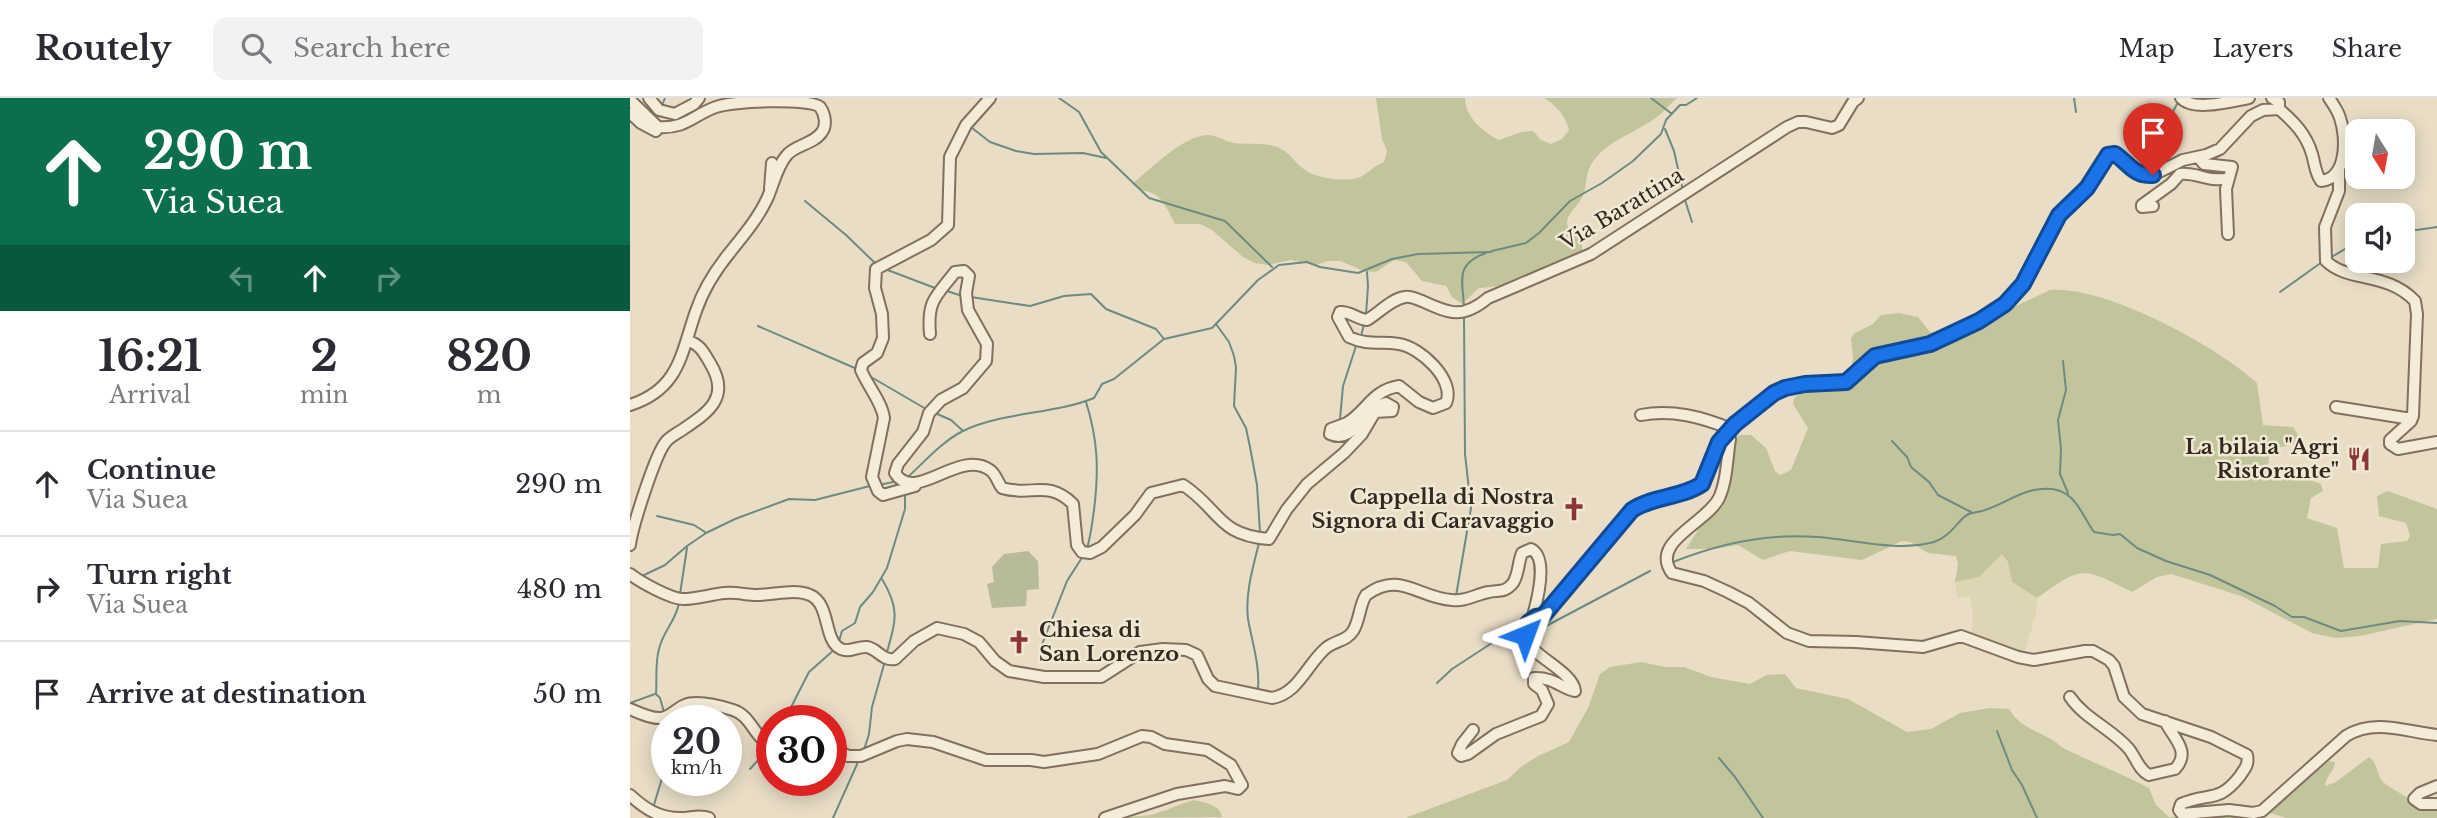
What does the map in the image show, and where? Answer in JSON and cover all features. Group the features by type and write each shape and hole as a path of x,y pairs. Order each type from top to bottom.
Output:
{"street":[{"path":"649,98 659,110 676,114 699,98"},
{"path":"918,484 883,495 878,491 872,477 884,418 883,409 873,397 861,370 863,363 877,353 883,338 882,314 875,288 876,269 931,240 948,225 950,157 966,125 990,98"},
{"name":"Via Barattina","path":"918,484 954,467 977,466 988,468 1002,488 1009,491 1057,491 1073,504 1077,545 1082,552 1090,553 1102,547 1135,515 1151,493 1183,485 1193,491 1231,529 1250,538 1269,539 1287,509 1307,484 1362,434 1375,412 1392,411 1393,407 1386,403 1373,408 1347,434 1335,436 1330,434 1331,429 1347,422 1377,394 1389,388 1399,386 1427,406 1440,407 1446,403 1449,396 1443,376 1417,351 1401,344 1371,344 1349,337 1338,317 1340,312 1367,320 1403,297 1412,297 1447,312 1475,309 1488,298 1591,254 1787,127 1798,122 1832,128 1839,125 1858,98"},
{"path":"2181,98 2188,104 2201,105 2249,98"},
{"path":"2272,98 2279,102 2278,109"},
{"path":"2329,98 2340,117 2343,152 2339,170 2339,191 2325,226 2326,261 2334,269 2390,282 2415,301 2417,314 2413,416 2390,440 2392,447 2408,449 2437,442"},
{"path":"630,100 657,127 680,126"},
{"path":"630,113 641,123 668,134 715,107 735,102 812,102 819,106 825,125 821,133 786,156 770,192 740,241 717,271 697,308 688,341 675,371 666,383 645,400 630,405"},
{"path":"1473,730 1462,744 1458,753 1461,756 1509,728 1541,716 1548,704 1542,690 1534,684 1534,678 1559,682 1575,691 1571,678 1534,652 1528,644 1525,629 1536,617 1543,616 1632,510 1640,505 1686,493 1702,484 1719,442 1728,431 1774,393 1785,388 1846,382 1875,356 1930,344 1979,321 2005,304 2023,284 2059,215 2087,188 2108,155 2115,154 2131,170 2142,176 2153,175 2183,160 2220,149 2251,116 2263,110 2278,109 2296,123 2304,136 2321,181 2331,179 2339,170"},
{"path":"2198,157 2204,164 2232,167 2226,190 2228,234"},
{"path":"770,192 772,163"},
{"path":"2154,206 2142,205 2180,174 2187,173 2211,180 2229,178"},
{"path":"918,484 900,481 895,473 898,464 923,432 929,413 941,400 962,388 986,361 987,344 968,310 966,293 969,276 964,271 955,272 936,295 928,314 930,334"},
{"path":"630,545 632,527 665,442 709,411 720,386 715,371 701,348 688,341"},
{"path":"2336,407 2405,418 2413,416"},
{"path":"1641,415 1657,413 1698,417 1728,431"},
{"path":"1728,431 1730,439 1720,497 1714,507 1667,550 1665,558 1672,573 1704,580 1749,603 1787,633 1809,641 1923,647 1961,636 2018,657 2034,660 2093,651 2114,666 2120,688 2128,702 2142,714 2211,737 2242,752 2248,758 2247,766 2229,789 2218,796 2189,800 2181,804 2179,810 2184,814 2229,810 2253,813 2262,811 2346,736 2358,729 2371,725 2437,735"},
{"path":"630,574 637,580 682,599 728,592 756,595 794,592 809,594 819,601 833,641 839,649 849,651 865,647 895,659 928,632 937,628 964,634 979,642 995,661 1010,671 1044,677 1101,677 1140,652 1163,649 1192,652 1201,661 1208,679 1215,686 1272,698 1280,697 1294,688 1321,653 1331,644 1350,636 1355,629 1363,600 1377,588 1404,584 1426,594 1453,601 1486,592 1501,592 1517,577 1521,555 1528,549 1534,550 1540,558 1539,591 1534,612 1536,617"},
{"path":"2070,696 2083,712 2128,747 2140,768 2150,775 2175,769 2181,760 2182,748 2165,721"},
{"path":"630,709 659,718 666,717 686,704 732,709 743,714 756,732"},
{"path":"847,756 861,756 907,740 933,742 986,760 1044,762 1098,754 1142,736 1165,744 1207,750 1231,765 1242,785 1238,789 1225,786 1177,794 1105,818"},
{"path":"2437,786 2420,793 2414,799 2421,804 2437,804"},
{"path":"630,795 645,809 659,815 709,818"}],"shaded area":[{"path":"2002,553 2008,562 2012,582 2037,598 2036,614 2024,654 1971,635 1973,615 1970,596 1957,598 1955,582 1979,577"}],"green space":[{"path":"1376,98 1465,98 1468,111 1476,123 1499,140 1521,132 1533,131 1541,140 1551,144 1562,139 1569,130 1560,111 1544,98 1677,98 1657,117 1607,147 1594,160 1588,171 1583,196 1567,220 1569,229 1582,239 1582,251 1503,286 1479,288 1462,304 1452,297 1446,286 1422,281 1406,262 1394,260 1376,272 1364,271 1340,261 1316,265 1291,260 1267,265 1255,263 1200,224 1175,224 1158,196 1132,184 1178,147 1208,135 1233,143 1263,144 1281,149 1305,170 1321,177 1341,180 1357,178 1384,162 1387,151 1382,139"},
{"path":"2050,290 2073,291 2129,307 2216,352 2257,383 2263,425 2293,427 2300,443 2270,449 2267,477 2305,478 2321,484 2323,491 2311,498 2307,518 2337,528 2344,568 2378,568 2381,544 2407,541 2410,536 2406,523 2379,516 2377,496 2388,491 2437,509 2437,619 2360,636 2335,638 2312,633 2241,596 2171,574 2157,577 2132,592 2103,578 2083,573 2064,580 2037,598 2012,582 2008,562 2002,554 1979,577 1955,582 1958,564 1956,556 1928,553 1910,542 1902,541 1862,560 1790,551 1763,560 1738,545 1715,549 1686,549 1700,527 1723,506 1735,440 1739,435 1751,435 1766,448 1775,471 1780,475 1791,470 1808,428 1793,404 1794,398 1804,391 1840,387 1850,371 1853,359 1851,338 1855,333 1873,324 1881,315 1899,313 1918,317 1930,332 1936,333 1973,319 1989,309 2016,306"},
{"path":"1028,551 1038,561 1039,589 1027,590 1026,606 992,608 987,584 994,582 992,567 1004,554"},
{"path":"1641,662 1684,667 1711,677 1750,684 1767,675 1785,674 1796,688 1848,699 1907,732 1931,729 1960,713 1990,708 2009,709 2022,723 2065,749 2149,788 2156,805 2169,817 2221,815 2252,818 1405,818 1507,780 1538,756 1569,742 1588,708 1600,674 1610,667"},
{"path":"2369,757 2383,782 2408,798 2415,806 2430,811 2437,810 2437,818 2286,818 2267,812 2329,761 2335,762 2335,765 2325,786 2336,782"},
{"path":"1194,800 1215,807 1222,817 1124,818 1151,815"}],"waterway":[{"path":"663,103 665,98"},
{"path":"1059,98 1079,112 1101,152 1149,198 1225,221 1272,267"},
{"path":"1651,98 1672,114"},
{"path":"1492,251 1526,243 1570,201 1633,161 1661,134 1666,120 1680,105 1686,105 1697,98"},
{"path":"2074,98 2076,112"},
{"path":"2144,168 2177,104"},
{"path":"972,128 990,142 1016,151 1034,154 1083,153 1106,158"},
{"path":"1665,129 1674,151 1683,191"},
{"path":"1685,200 1692,222"},
{"path":"805,201 877,265"},
{"path":"2415,230 2437,227"},
{"path":"2330,258 2345,249"},
{"path":"909,476 941,446 963,431 994,420 1063,407 1094,398 1102,384 1114,379 1164,339 1212,328 1258,280 1279,265 1307,262 1320,267 1358,273 1392,259 1418,254 1491,252"},
{"path":"1464,308 1462,282 1465,268 1469,262 1486,253"},
{"path":"2280,292 2322,262"},
{"path":"885,269 935,288"},
{"path":"1366,315 1367,272"},
{"path":"947,291 962,296"},
{"path":"971,297 1030,306 1064,296 1091,294 1106,309 1156,329 1164,339"},
{"path":"1456,596 1471,508 1465,454 1464,317"},
{"path":"1216,324 1229,342 1234,356 1234,406 1246,428 1250,447 1257,485 1260,532"},
{"path":"1361,336 1364,324"},
{"path":"758,326 857,369"},
{"path":"1340,419 1343,386 1357,343"},
{"path":"2063,361 2066,390 2058,420 2060,474 2068,493"},
{"path":"871,377 926,409"},
{"path":"1086,402 1093,429 1097,468 1094,510 1087,548"},
{"path":"935,413 951,420 962,430"},
{"path":"1892,441 1907,457 1911,467 1929,482 1938,495 1971,512"},
{"path":"879,485 898,481"},
{"path":"640,577 665,565 706,533 735,519 789,499 815,500 870,486"},
{"path":"1673,562 1726,545 1763,538 1799,536 1891,546 1920,545 1943,538 1970,514 2033,490 2052,489 2067,494 2072,499 2094,532 2120,534 2137,548 2166,561 2210,575 2292,617 2304,617 2341,631 2400,621 2437,623"},
{"path":"839,641 842,631 855,623 860,607 873,592 887,568 905,509 905,492"},
{"path":"657,516 694,525 705,532"},
{"path":"1258,689 1257,663 1247,609 1250,580 1259,543"},
{"path":"680,594 687,548"},
{"path":"1041,647 1067,581 1083,556"},
{"path":"1531,634 1650,571"},
{"path":"882,579 892,599 895,615 887,652"},
{"path":"662,705 656,694 657,660 661,643 679,603"},
{"path":"1437,683 1452,669 1498,639 1519,633"},
{"path":"792,705 809,672 835,649"},
{"path":"864,750 885,661"},
{"path":"630,703 655,694"},
{"path":"1997,731 2012,770 2037,818"},
{"path":"1719,758 1763,818"},
{"path":"750,769 756,762"},
{"path":"833,818 858,762"},
{"path":"653,808 657,796"}],"place":[{"name":"La bilaia \"Agri Ristorante\"","path":"2359,459"},
{"name":"Cappella di Nostra Signora di Caravaggio","path":"1574,509"},
{"name":"Chiesa di San Lorenzo","path":"1019,642"}],"route":[{"path":"1525,635 1528,623 1543,616 1632,510 1640,505 1686,493 1702,484 1719,442 1735,424 1774,393 1805,384 1846,382 1875,356 1930,344 1979,321 2005,304 2023,284 2059,215 2087,188 2108,155 2115,154 2131,170 2142,176 2153,175"}]}
